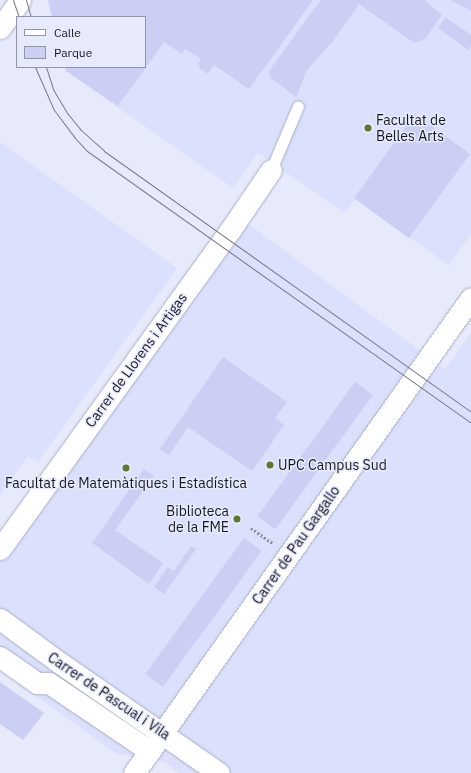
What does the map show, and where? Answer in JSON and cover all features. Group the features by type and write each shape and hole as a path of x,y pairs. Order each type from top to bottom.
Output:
{"street":[{"name":"Carrer de Llorens i Artigas","path":"0,549 231,229 271,170"},
{"name":"Carrer de Pau Gargallo","path":"134,773 471,298"},
{"name":"Carrer de Pascual i Vila","path":"0,619 60,663 219,773"},
{"name":"Carrer de Pascual i Vila","path":"0,657 37,683 49,683 150,751"},
{"path":"49,683 60,663"}],"lane":[{"path":"271,170 298,106"}],"path":[{"path":"251,528 276,545"}],"shaded area":[{"path":"48,0 471,0 471,234 449,265 355,199 345,213 258,153 233,188 66,71 65,68 146,68 146,16 52,16"},
{"path":"0,142 177,268 38,462 28,456 0,495"},
{"name":"UPC Campus Sud","path":"244,221 445,369 471,333 471,773 179,773 164,762 117,754 0,670 0,560"}],"green space":[{"path":"48,0 313,0 249,89 214,65 208,74 199,68 200,66 198,64 201,59 185,49 182,54 164,42 146,67 146,16 52,16"},
{"path":"321,0 424,0 442,15 425,39 414,43 359,4 333,41 307,70 296,97 271,78 269,74 271,68"},
{"path":"450,0 471,0 471,11"},
{"path":"445,17 471,35 471,46 468,50 438,28"},
{"path":"65,68 145,68 118,106 66,71"},
{"path":"415,114 470,154 409,238 354,198"},
{"path":"223,357 287,402 275,418 284,425 252,471 188,427 169,455 160,449"},
{"path":"355,382 373,395 275,529 257,516"},
{"path":"144,469 154,476 115,530 163,563 149,584 92,543"},
{"path":"244,538 262,551 163,687 145,674"},
{"path":"191,546 196,549 164,594 154,587 168,567 174,571"},
{"path":"0,682 44,713 23,740 0,724"}],"tram line":[{"path":"13,0 19,16"},
{"path":"26,0 31,16"},
{"path":"35,68 54,110 74,137 87,151 471,423"},
{"path":"46,68 54,91 68,114 81,130 104,151 471,412"}],"place":[{"name":"Facultat de Belles Arts","path":"368,128"},
{"name":"UPC Campus Sud","path":"270,465"},
{"name":"Facultat de Matemàtiques i Estadística","path":"126,468"},
{"name":"Biblioteca de la FME","path":"237,519"}]}
